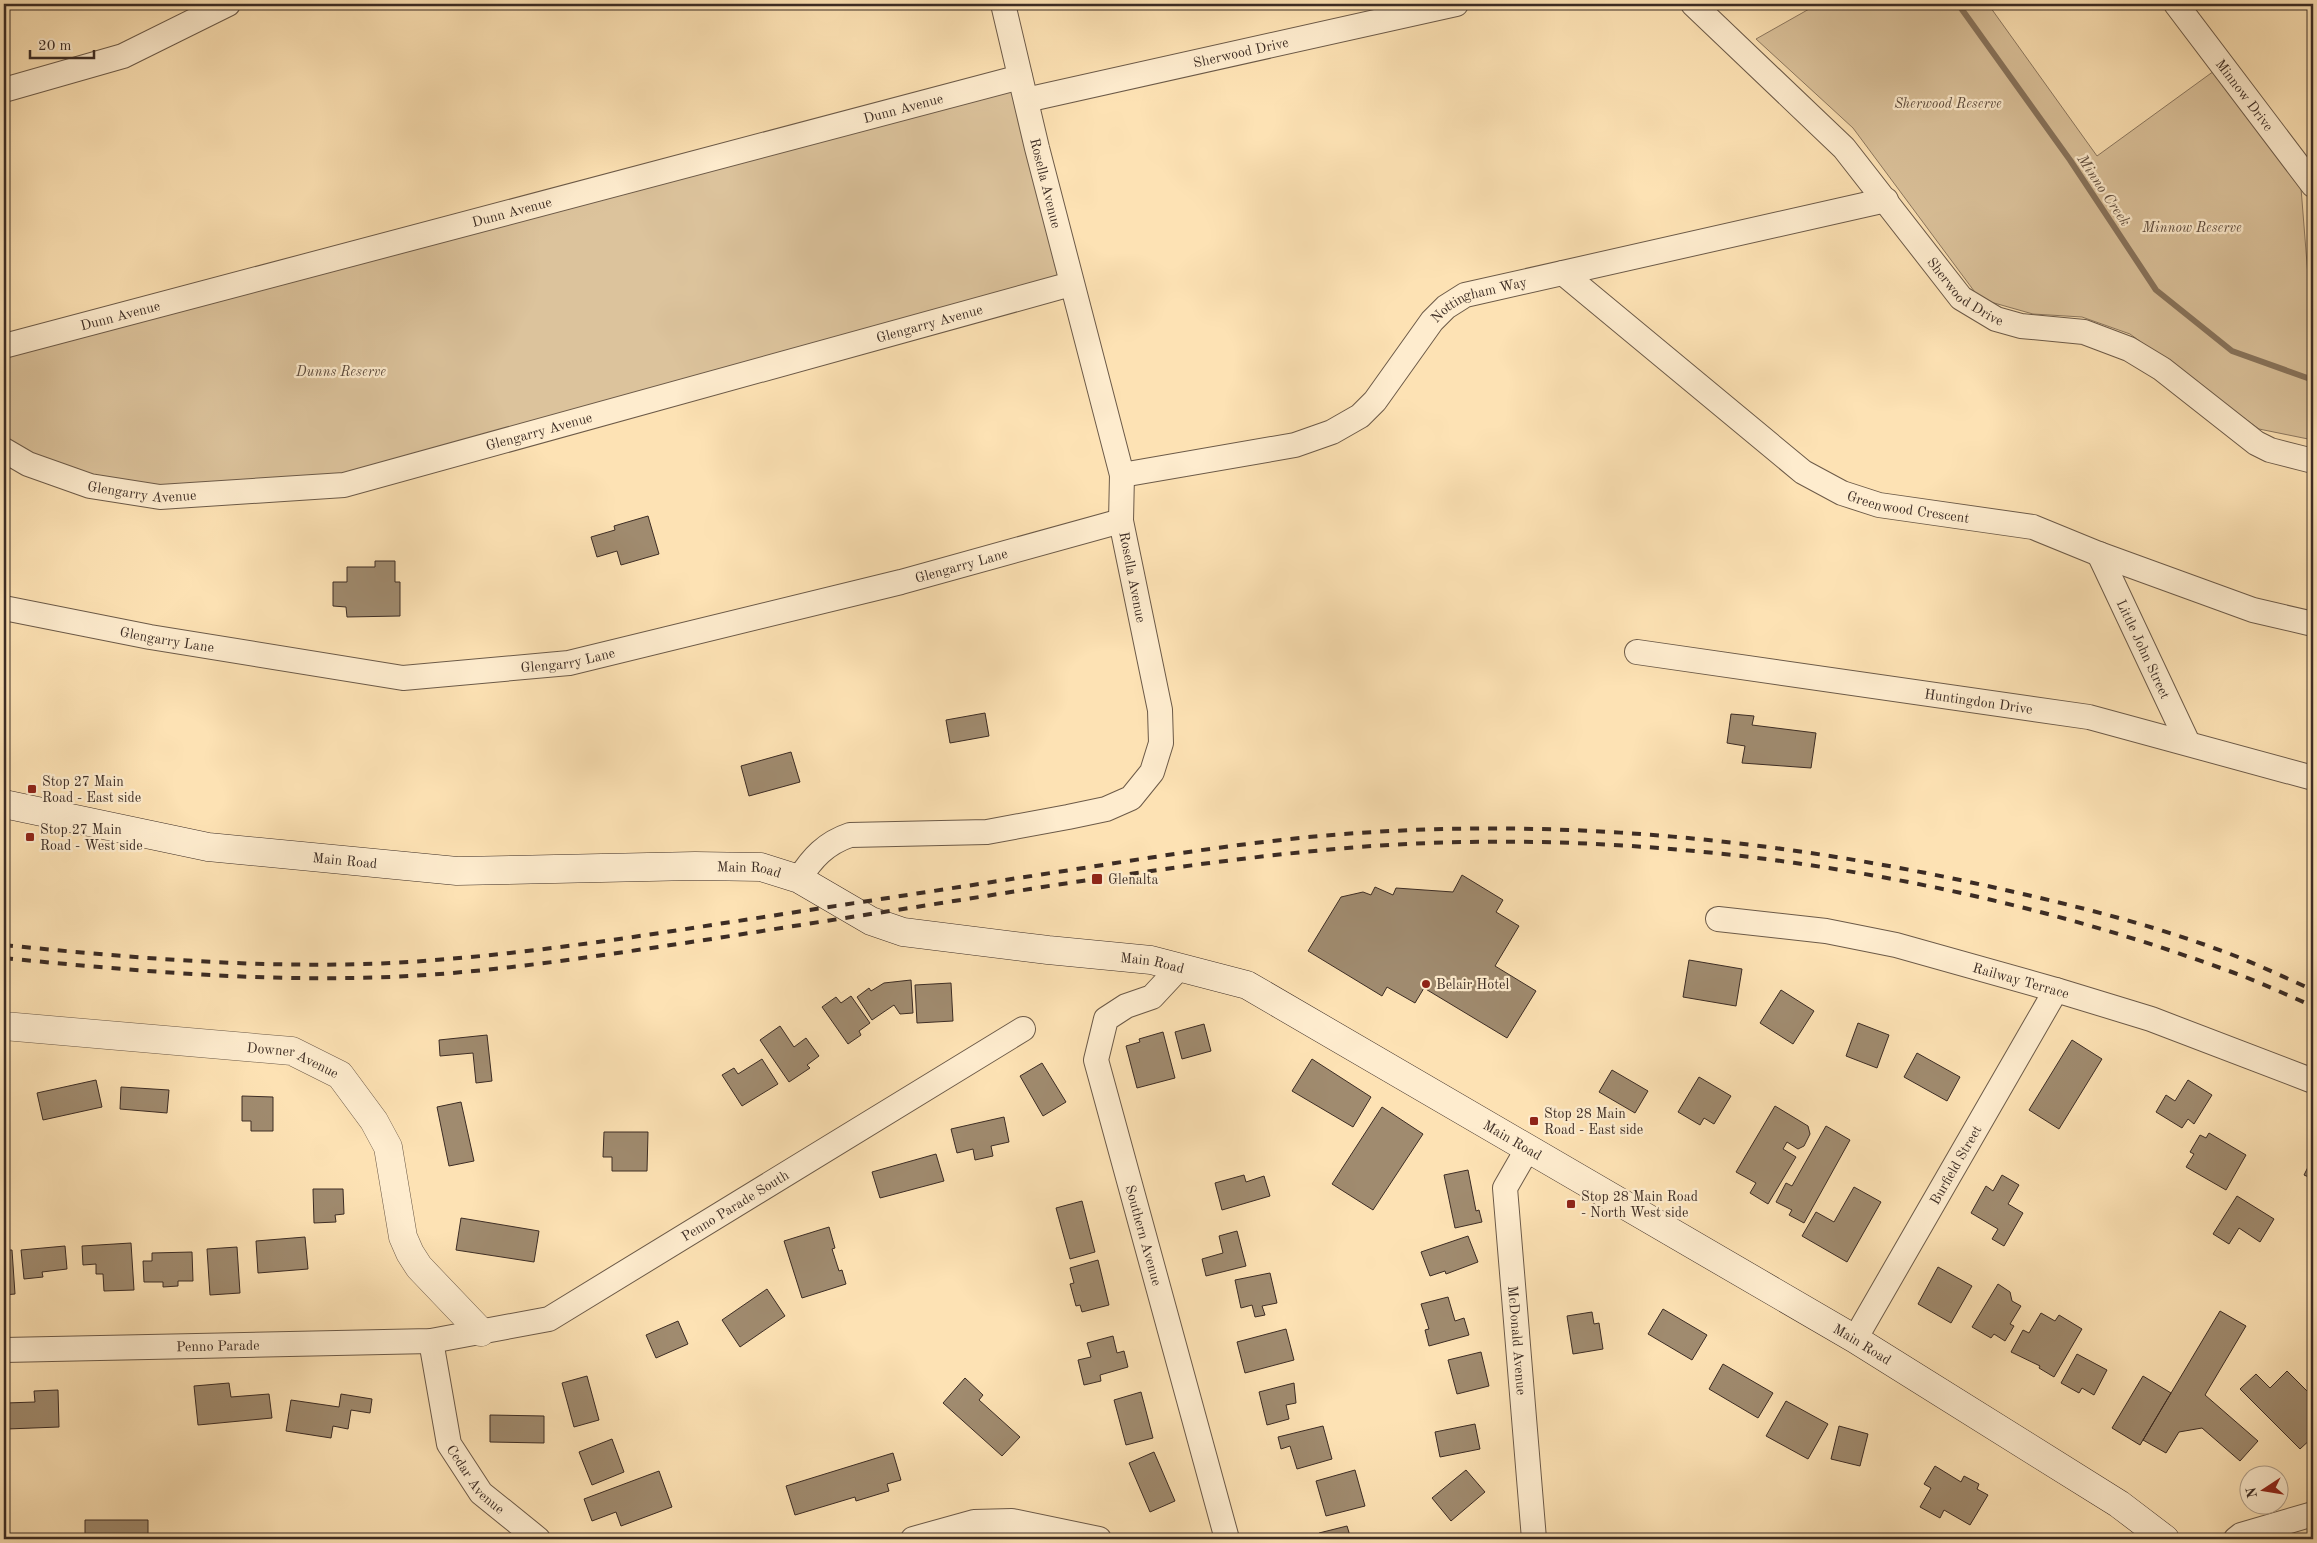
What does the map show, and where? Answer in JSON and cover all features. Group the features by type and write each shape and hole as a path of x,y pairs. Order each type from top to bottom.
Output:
{"main road":[{"name":"Main Road","path":"4,804 208,847 457,871 695,866 761,867 799,879 871,921 904,932 1048,950 1151,960 1247,985 1855,1339 2119,1504 2154,1536"},
{"name":"Downer Avenue","path":"4,1026 292,1051 340,1075 374,1121 388,1147 403,1237 410,1253 419,1267 481,1332"}],"street":[{"path":"4,90 123,56 228,4"},
{"name":"Rosella Avenue","path":"799,879 810,860 835,840 850,835 987,832 1106,809 1131,798 1152,772 1161,743 1160,710 1122,520 1122,475 1072,284 1003,4"},
{"name":"Sherwood Drive","path":"1026,100 1456,4"},
{"name":"Sherwood Drive","path":"1693,4 1844,148 1886,200 1928,259 1961,298 1996,319 2021,326 2084,332 2129,348 2162,369 2256,444 2270,450 2313,461"},
{"name":"Minnow Drive","path":"2176,4 2313,185"},
{"name":"Dunn Avenue","path":"4,346 1020,77"},
{"name":"Nottingham Way","path":"1122,475 1296,445 1332,432 1360,416 1375,401 1432,321 1446,306 1465,295 1886,200"},
{"name":"Greenwood Crescent","path":"1563,273 1803,472 1834,489 1879,505 2033,527 2099,554 2253,610 2313,624"},
{"name":"Glengarry Avenue","path":"4,450 28,464 90,486 160,497 344,485 1072,284"},
{"name":"Glengarry Lane","path":"4,608 150,637 403,678 568,663 901,582 1122,520"},
{"name":"Little John Street","path":"2099,554 2188,743"},
{"name":"Huntingdon Drive","path":"1637,652 2088,717 2313,778"},
{"name":"Railway Terrace","path":"1718,919 1826,931 1896,945 2151,1019 2313,1081"},
{"name":"Southern Avenue","path":"1180,968 1152,997 1126,1006 1106,1019 1096,1060 1224,1538"},
{"name":"Burfield Street","path":"1855,1339 2056,990"},
{"name":"Penno Parade South","path":"431,1341 549,1319 1023,1029"},
{"name":"McDonald Avenue","path":"1528,1148 1505,1188 1534,1539"},
{"name":"Penno Parade","path":"4,1350 431,1341"},
{"name":"Cedar Avenue","path":"431,1341 449,1444 481,1493 538,1539"},
{"path":"2236,1539 2241,1535 2313,1514"},
{"path":"913,1539 974,1522 1012,1521 1099,1539"}],"green space":[{"path":"1818,4 1988,4 2097,156 2214,71 2301,188 2313,339 2313,440 2259,429 2130,334 2082,317 2033,314 1980,299 1853,128 1756,39"},
{"name":"Dunns Reserve","path":"1020,77 1071,284 344,485 160,497 4,450 4,346"}],"building":[{"path":"648,516 659,554 621,565 617,551 597,557 591,537 615,530 614,526"},
{"path":"375,561 395,561 395,582 400,582 400,616 347,617 346,607 333,606 333,582 347,582 347,567 375,567"},
{"path":"985,713 989,736 950,743 946,720"},
{"path":"1731,714 1754,716 1752,725 1816,733 1811,768 1742,763 1745,746 1727,743"},
{"path":"791,752 800,782 749,796 741,766"},
{"path":"1462,875 1503,900 1496,912 1519,926 1495,966 1536,991 1507,1038 1424,988 1415,1003 1387,987 1382,996 1308,951 1341,897 1363,892 1371,895 1375,887 1393,895 1396,888 1453,892"},
{"path":"1689,960 1742,969 1736,1006 1683,997"},
{"path":"911,980 913,1013 900,1014 894,1005 872,1020 857,997 869,988 871,991 884,983"},
{"path":"951,983 953,1021 917,1023 915,985"},
{"path":"1781,990 1814,1011 1793,1044 1760,1023"},
{"path":"851,996 870,1023 859,1031 861,1035 848,1044 822,1007 836,997 841,1003"},
{"path":"1858,1023 1889,1035 1877,1068 1846,1056"},
{"path":"1204,1024 1211,1051 1182,1059 1175,1032"},
{"path":"780,1026 794,1047 806,1038 819,1056 807,1065 810,1068 789,1082 760,1040"},
{"path":"1163,1032 1175,1078 1137,1088 1126,1046 1140,1042 1139,1039"},
{"path":"487,1035 492,1081 476,1083 473,1053 440,1056 439,1040"},
{"path":"2072,1040 2102,1059 2059,1129 2029,1110"},
{"path":"1917,1053 1960,1077 1947,1101 1904,1077"},
{"path":"762,1059 778,1084 742,1106 722,1075 734,1068 738,1074"},
{"path":"1312,1059 1371,1097 1353,1127 1292,1091"},
{"path":"1042,1063 1066,1102 1043,1116 1020,1076"},
{"path":"1612,1070 1648,1091 1635,1113 1599,1092"},
{"path":"1699,1077 1731,1096 1714,1124 1704,1118 1700,1125 1678,1112"},
{"path":"96,1080 102,1107 43,1120 37,1093"},
{"path":"2188,1080 2212,1095 2194,1124 2188,1119 2182,1128 2156,1112 2166,1095 2175,1101"},
{"path":"121,1087 169,1090 167,1113 120,1109"},
{"path":"242,1096 273,1097 273,1131 251,1131 251,1121 242,1121"},
{"path":"461,1102 474,1161 449,1166 437,1107"},
{"path":"1775,1106 1808,1126 1810,1134 1804,1146 1798,1149 1787,1142 1783,1149 1796,1157 1768,1204 1750,1193 1756,1183 1736,1172"},
{"path":"1382,1107 1423,1134 1373,1210 1332,1184"},
{"path":"1004,1117 1009,1142 991,1146 993,1156 975,1160 973,1149 957,1153 951,1129"},
{"path":"1826,1126 1850,1140 1804,1223 1789,1215 1792,1210 1776,1202 1786,1183 1792,1186"},
{"path":"604,1132 648,1132 647,1171 612,1171 612,1157 603,1157"},
{"path":"2209,1133 2246,1155 2226,1190 2186,1167 2194,1154 2190,1152 2200,1135 2206,1138"},
{"path":"936,1154 944,1181 880,1198 872,1172"},
{"path":"2313,1157 2313,1179 2304,1175"},
{"path":"1468,1170 1476,1211 1479,1210 1482,1222 1455,1228 1444,1175"},
{"path":"1244,1175 1246,1182 1264,1176 1270,1196 1222,1210 1215,1183"},
{"path":"2002,1175 2019,1185 2008,1204 2023,1213 2004,1246 1992,1239 1998,1229 1971,1213 1986,1186 1993,1191"},
{"path":"1854,1187 1881,1202 1847,1262 1802,1236 1816,1212 1834,1222"},
{"path":"313,1189 343,1189 344,1214 335,1215 336,1222 314,1223"},
{"path":"2237,1196 2274,1219 2260,1242 2239,1228 2229,1244 2213,1234"},
{"path":"1082,1201 1095,1252 1070,1259 1056,1208"},
{"path":"461,1218 539,1231 534,1262 456,1250"},
{"path":"829,1227 835,1248 832,1249 839,1271 842,1270 846,1284 802,1298 784,1241"},
{"path":"1237,1231 1246,1266 1206,1276 1202,1259 1223,1253 1219,1236"},
{"path":"1468,1236 1478,1262 1446,1274 1445,1271 1430,1276 1421,1252"},
{"path":"305,1237 308,1269 258,1273 256,1241"},
{"path":"131,1243 134,1290 104,1291 103,1274 96,1274 96,1264 83,1265 82,1246"},
{"path":"65,1246 67,1269 42,1272 43,1277 24,1279 21,1250"},
{"path":"237,1247 240,1293 210,1295 207,1249"},
{"path":"4,1250 12,1250 15,1294 4,1295"},
{"path":"192,1252 193,1281 178,1281 178,1286 163,1287 163,1282 144,1282 143,1261 152,1261 152,1253"},
{"path":"1098,1260 1109,1305 1082,1312 1080,1305 1076,1306 1070,1284 1074,1283 1070,1268"},
{"path":"1938,1267 1972,1286 1951,1323 1918,1304"},
{"path":"1270,1273 1277,1303 1262,1306 1265,1315 1255,1317 1252,1305 1241,1308 1235,1280"},
{"path":"1998,1284 2010,1292 2012,1301 2021,1306 2010,1324 2014,1326 2005,1341 1994,1334 1991,1338 1972,1327"},
{"path":"767,1289 785,1316 740,1347 722,1320"},
{"path":"1448,1297 1455,1321 1464,1318 1469,1335 1429,1346 1425,1330 1429,1329 1421,1304"},
{"path":"1663,1309 1707,1335 1692,1360 1648,1334"},
{"path":"2220,1311 2246,1326 2205,1395 2258,1441 2240,1461 2202,1428 2179,1432 2166,1453 2143,1440"},
{"path":"1592,1312 1594,1324 1599,1323 1603,1349 1573,1354 1567,1316"},
{"path":"2041,1313 2055,1321 2059,1315 2082,1329 2054,1377 2039,1368 2040,1366 2011,1352 2023,1330 2029,1333"},
{"path":"678,1321 688,1344 656,1358 646,1335"},
{"path":"1286,1329 1294,1360 1245,1373 1237,1342"},
{"path":"1113,1336 1117,1353 1124,1351 1128,1367 1100,1375 1101,1381 1084,1385 1078,1360 1091,1357 1087,1343"},
{"path":"1481,1352 1489,1386 1457,1394 1448,1360"},
{"path":"2077,1354 2107,1370 2094,1395 2082,1388 2079,1393 2061,1383"},
{"path":"1723,1364 1773,1393 1758,1418 1709,1389"},
{"path":"2287,1371 2313,1397 2313,1421 2311,1424 2313,1426 2313,1437 2300,1449 2240,1389 2256,1374 2270,1388"},
{"path":"587,1376 599,1420 574,1427 562,1383"},
{"path":"2143,1376 2171,1393 2140,1445 2112,1428"},
{"path":"965,1378 983,1395 979,1400 1020,1437 1002,1456 943,1403"},
{"path":"229,1383 231,1397 269,1394 272,1418 198,1425 194,1386"},
{"path":"1294,1383 1296,1403 1286,1405 1289,1419 1267,1425 1259,1392"},
{"path":"58,1390 59,1427 7,1429 6,1403 35,1402 34,1391"},
{"path":"1141,1392 1153,1438 1126,1445 1114,1400"},
{"path":"341,1394 372,1399 370,1413 351,1410 348,1429 333,1426 331,1438 286,1431 291,1400 339,1407"},
{"path":"1786,1401 1828,1424 1808,1459 1766,1436"},
{"path":"490,1415 544,1416 544,1443 490,1442"},
{"path":"1475,1424 1480,1449 1440,1457 1435,1432"},
{"path":"1323,1426 1332,1459 1297,1469 1290,1446 1281,1449 1278,1437"},
{"path":"1839,1426 1868,1434 1860,1466 1831,1459"},
{"path":"612,1439 624,1472 592,1485 579,1452"},
{"path":"1154,1452 1175,1501 1150,1512 1129,1463"},
{"path":"893,1453 901,1480 887,1484 889,1491 856,1501 855,1497 795,1515 786,1486"},
{"path":"1935,1466 1961,1482 1964,1476 1979,1484 1977,1489 1988,1495 1970,1525 1944,1510 1940,1518 1920,1507 1931,1488 1924,1484"},
{"path":"1355,1470 1365,1506 1326,1516 1316,1481"},
{"path":"1466,1470 1485,1492 1451,1521 1432,1498"},
{"path":"659,1471 672,1507 621,1526 616,1512 592,1521 584,1499"},
{"path":"85,1520 148,1520 148,1539 85,1539"},
{"path":"1347,1526 1351,1539 1321,1539 1319,1533"}],"waterway":[{"name":"Minno Creek","path":"1958,4 2070,160 2156,290 2232,351 2313,380"}],"railway":[{"path":"4,945 149,958 294,965 391,963 432,960 514,953 596,942 1258,843 1358,833 1439,829 1520,829 1601,831 1681,837 1762,846 1922,872 2061,903 2180,936 2238,957 2313,990"},
{"path":"4,958 149,971 245,977 342,978 432,975 596,956 1169,868 1283,854 1359,847 1467,842 1577,843 1688,850 1799,864 1909,882 2018,906 2124,936 2237,974 2313,1006"}],"place":[{"name":"Stop 27 Main Road - East side","path":"32,789"},
{"name":"Stop 27 Main Road - West side","path":"30,837"},
{"name":"Glenalta","path":"1097,879"},
{"name":"Belair Hotel","path":"1426,984"},
{"name":"Stop 28 Main Road - East side","path":"1534,1121"},
{"name":"Stop 28 Main Road - North West side","path":"1571,1204"}],"park label":[{"name":"Sherwood Reserve","path":"1948,103"},
{"name":"Minnow Reserve","path":"2192,227"}]}
